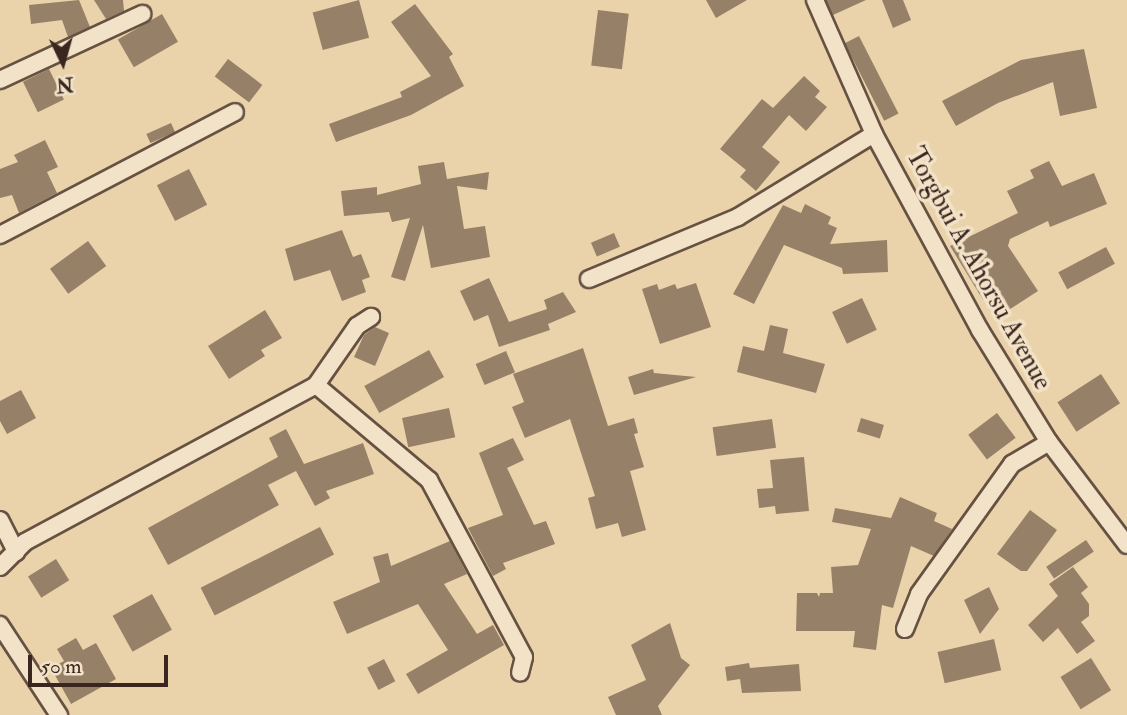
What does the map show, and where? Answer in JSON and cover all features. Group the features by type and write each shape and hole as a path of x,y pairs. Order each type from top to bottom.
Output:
{"street":[{"name":"Torgbui A. Ahorsu Avenue","path":"815,0 874,134 980,330 1049,442 1127,545"},
{"path":"0,80 142,14"},
{"path":"0,235 235,112"},
{"path":"589,279 738,217 874,134"},
{"path":"0,568 25,542 316,385 357,326 371,317"},
{"path":"316,385 429,480 524,657 520,673"},
{"path":"905,629 919,594 1013,464 1049,442"},
{"path":"0,520 16,552"},
{"path":"0,625 59,715"}],"building":[{"path":"79,0 90,27 68,37 62,20 31,24 29,5"},
{"path":"94,0 123,0 124,11 106,19"},
{"path":"359,0 369,38 323,50 313,12"},
{"path":"706,0 747,0 716,18"},
{"path":"826,0 866,0 833,15"},
{"path":"882,0 903,0 911,20 893,28"},
{"path":"415,4 453,54 449,57 464,86 411,115 336,142 329,124 402,97 400,92 431,76 391,22"},
{"path":"598,10 629,14 622,69 591,66"},
{"path":"162,14 178,42 134,67 118,40"},
{"path":"859,36 898,114 884,121 845,43"},
{"path":"1084,49 1097,108 1060,116 1053,82 998,103 956,126 942,101 1021,60"},
{"path":"228,59 262,85 249,102 215,77"},
{"path":"49,69 64,100 38,112 23,82"},
{"path":"804,76 820,91 815,97 827,107 806,131 789,115 762,147 780,162 756,191 740,177 746,170 720,149 762,99 773,108"},
{"path":"171,123 175,132 150,143 146,134"},
{"path":"45,140 58,167 47,172 57,193 19,213 12,195 0,198 0,169 18,162 14,155"},
{"path":"1049,161 1062,186 1094,173 1107,204 1050,227 1048,221 1010,239 1008,246 1038,291 1007,311 994,292 983,300 950,246 1018,213 1007,191 1034,178 1030,170"},
{"path":"444,162 447,179 489,172 487,190 457,186 464,229 485,226 490,257 431,268 423,225 405,281 391,277 410,218 392,222 389,212 344,216 341,191 377,187 377,195 421,184 418,166"},
{"path":"189,169 207,205 175,221 157,185"},
{"path":"805,204 831,217 828,224 837,228 830,244 887,240 888,272 843,274 842,268 784,245 754,304 733,294 783,205 801,213"},
{"path":"342,230 353,257 361,254 370,277 362,280 366,292 342,301 330,270 294,281 285,249"},
{"path":"614,233 620,247 597,257 591,243"},
{"path":"88,241 106,266 68,294 50,269"},
{"path":"1106,247 1115,264 1067,289 1058,272"},
{"path":"489,278 509,322 547,309 544,300 563,292 576,312 548,324 550,330 499,347 488,315 474,321 460,291"},
{"path":"696,283 711,327 660,344 642,289 657,284 659,290 675,284 677,289"},
{"path":"862,298 877,330 847,344 832,312"},
{"path":"265,310 282,338 261,350 265,356 229,379 208,346"},
{"path":"770,325 788,329 783,353 825,364 816,393 737,372 743,346 764,351"},
{"path":"375,327 389,333 375,366 354,357 364,335"},
{"path":"583,348 608,426 634,418 638,433 634,434 644,467 630,471 646,530 622,537 618,523 596,529 588,498 595,496 570,419 525,438 512,407 524,402 513,374"},
{"path":"429,350 444,377 379,413 364,386"},
{"path":"506,351 515,372 485,385 476,364"},
{"path":"653,369 654,373 696,377 634,395 628,377"},
{"path":"1101,374 1120,403 1076,432 1057,402"},
{"path":"21,390 36,418 7,434 0,421 0,401"},
{"path":"449,408 455,437 408,447 402,418"},
{"path":"997,413 1016,438 987,459 968,435"},
{"path":"861,418 884,425 880,438 857,431"},
{"path":"772,419 776,448 717,456 713,427"},
{"path":"286,429 304,464 363,443 374,474 326,491 330,498 315,506 296,471 268,485 279,505 168,565 148,528 278,457 269,438"},
{"path":"513,438 524,460 507,468 534,525 546,521 555,544 503,563 506,569 493,576 468,528 503,515 479,453"},
{"path":"804,457 809,511 776,514 775,506 759,508 757,489 773,488 770,460"},
{"path":"900,497 937,513 934,521 952,529 934,556 911,546 893,608 882,605 876,650 853,647 855,631 796,631 797,593 817,593 819,597 820,593 833,593 831,567 858,565 871,529 832,522 835,508 891,518"},
{"path":"1030,510 1057,530 1027,571 1021,571 997,554"},
{"path":"320,527 334,555 215,615 201,588"},
{"path":"1086,540 1094,552 1054,578 1046,567"},
{"path":"450,541 467,574 444,584 477,634 493,625 504,645 418,694 406,674 448,650 418,604 347,634 333,602 380,582 373,557 388,553 391,566"},
{"path":"56,559 69,580 41,598 28,576"},
{"path":"1073,567 1088,587 1081,593 1089,604 1089,616 1081,622 1095,641 1077,654 1058,628 1043,642 1028,625 1058,596 1049,584"},
{"path":"989,587 999,609 980,634 964,600"},
{"path":"152,594 172,630 133,652 113,616"},
{"path":"670,623 681,658 690,665 658,706 662,715 616,715 608,697 646,680 631,645"},
{"path":"76,638 83,650 96,643 116,679 71,704 51,668 64,661 57,649"},
{"path":"994,639 1001,670 945,683 937,652"},
{"path":"1091,658 1111,690 1081,709 1060,677"},
{"path":"384,659 395,681 378,690 367,668"},
{"path":"749,663 750,668 799,664 801,691 742,693 740,679 727,681 725,667"}]}
